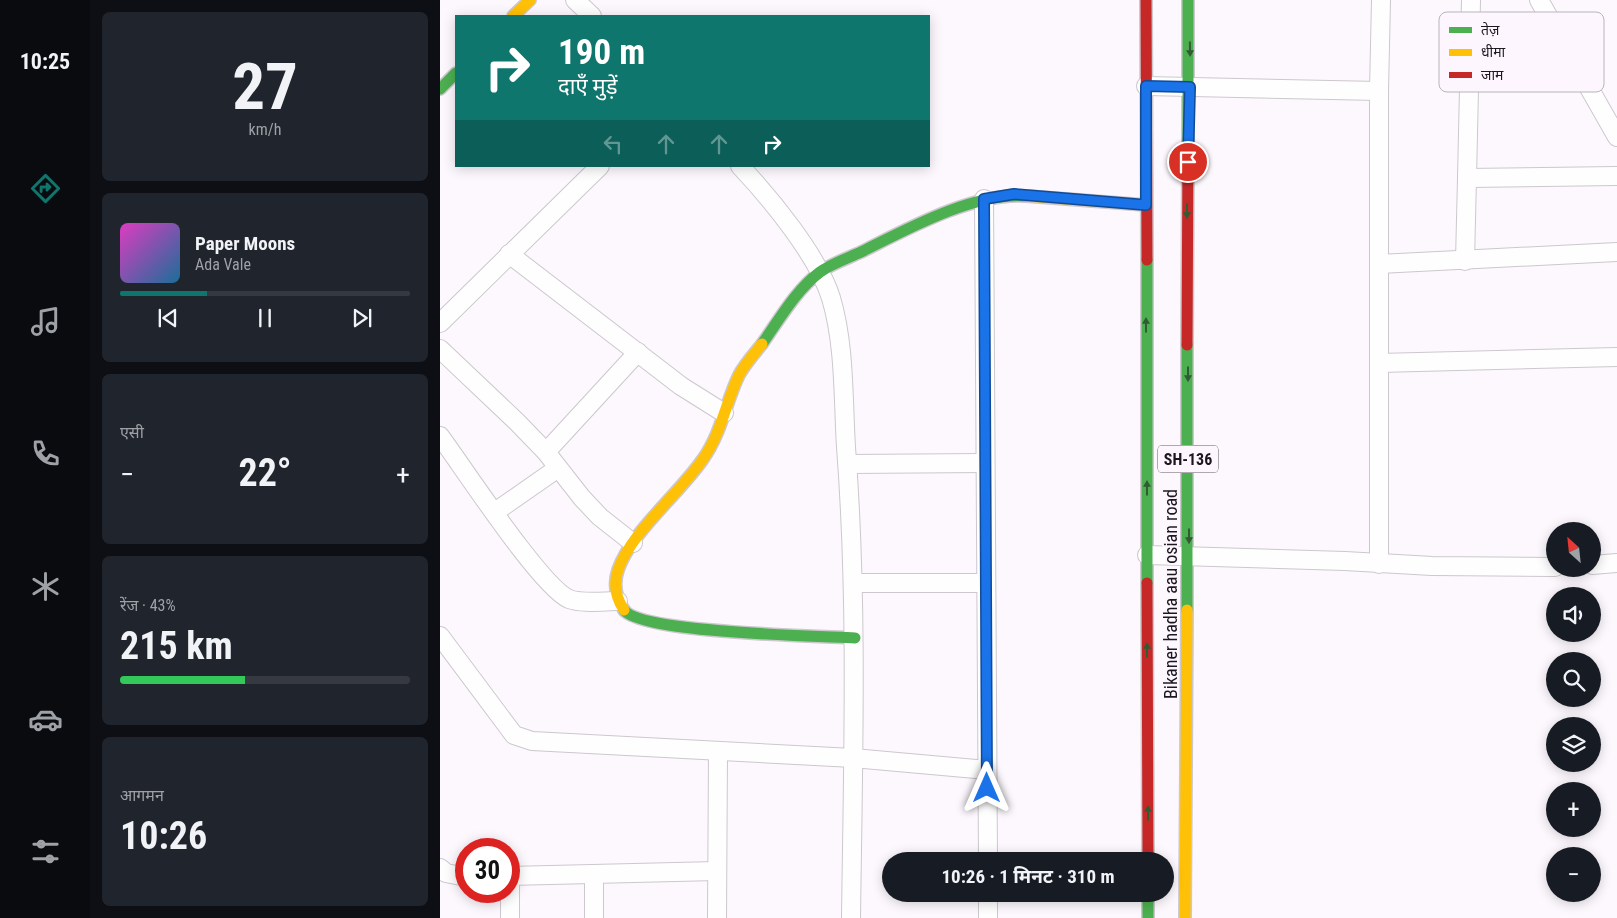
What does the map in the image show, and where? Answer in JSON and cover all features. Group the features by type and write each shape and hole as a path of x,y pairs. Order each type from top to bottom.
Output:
{"main road":[{"path":"514,15 530,0"},
{"name":"Bikaner hadha aau osian road","path":"1146,0 1148,852"},
{"name":"Bikaner hadha aau osian road","path":"1185,918 1188,557 1187,200 1190,87 1188,0"},
{"path":"440,89 455,74"},
{"path":"855,638 689,628 645,621 627,614 618,601 615,588 618,570 633,543 704,458 715,437 740,372 800,292 820,272 911,227 984,199 1014,194 1146,205"},
{"path":"1148,902 1148,918"}],"street":[{"path":"575,0 591,15"},
{"path":"1379,564 1379,91 1381,0"},
{"path":"1539,0 1546,12"},
{"path":"1146,86 1379,91"},
{"path":"1465,261 1469,92"},
{"path":"1591,92 1617,137"},
{"path":"440,323 599,167"},
{"path":"741,167 800,240 820,272 831,299 839,346 848,464 854,583 851,918"},
{"path":"1467,178 1617,176"},
{"path":"984,199 988,852"},
{"path":"1379,264 1617,252"},
{"path":"510,254 682,386 724,412"},
{"path":"440,349 546,452 600,517 633,543"},
{"path":"546,452 638,352"},
{"path":"1379,363 1617,357"},
{"path":"440,436 495,512 558,593 571,600 618,601"},
{"path":"848,464 985,463"},
{"path":"495,512 558,468"},
{"path":"1147,555 1344,561 1379,564 1546,567"},
{"path":"1601,564 1617,563"},
{"path":"854,583 986,583"},
{"path":"440,636 514,735 532,741 853,758 987,770"},
{"path":"717,918 718,752"},
{"path":"440,868 446,873 455,875"},
{"path":"520,876 717,871"},
{"path":"594,874 594,918"},
{"path":"988,902 988,918"},
{"path":"510,903 510,918"}],"traffic: fast":[{"path":"1188,0 1188,150"},
{"path":"440,89 455,74"},
{"path":"762,344 803,287 829,266 920,223 963,206 1006,196 1026,196"},
{"path":"1147,260 1147,583"},
{"path":"1187,345 1187,610"},
{"path":"624,610 637,618 662,624 732,632 855,638"},
{"path":"1148,902 1148,918"}],"traffic: slow":[{"path":"514,15 530,0"},
{"path":"1026,196 1146,205"},
{"path":"624,610 617,596 616,586 616,576 624,556 645,527 703,459 719,429 739,375 762,344"},
{"path":"1185,918 1187,610"}],"traffic: jam":[{"path":"1146,0 1147,260"},
{"path":"1187,345 1188,150"},
{"path":"1147,583 1148,852"}],"route":[{"path":"987,788 984,199 1014,194 1146,205 1146,86 1190,87 1188,162"}]}
